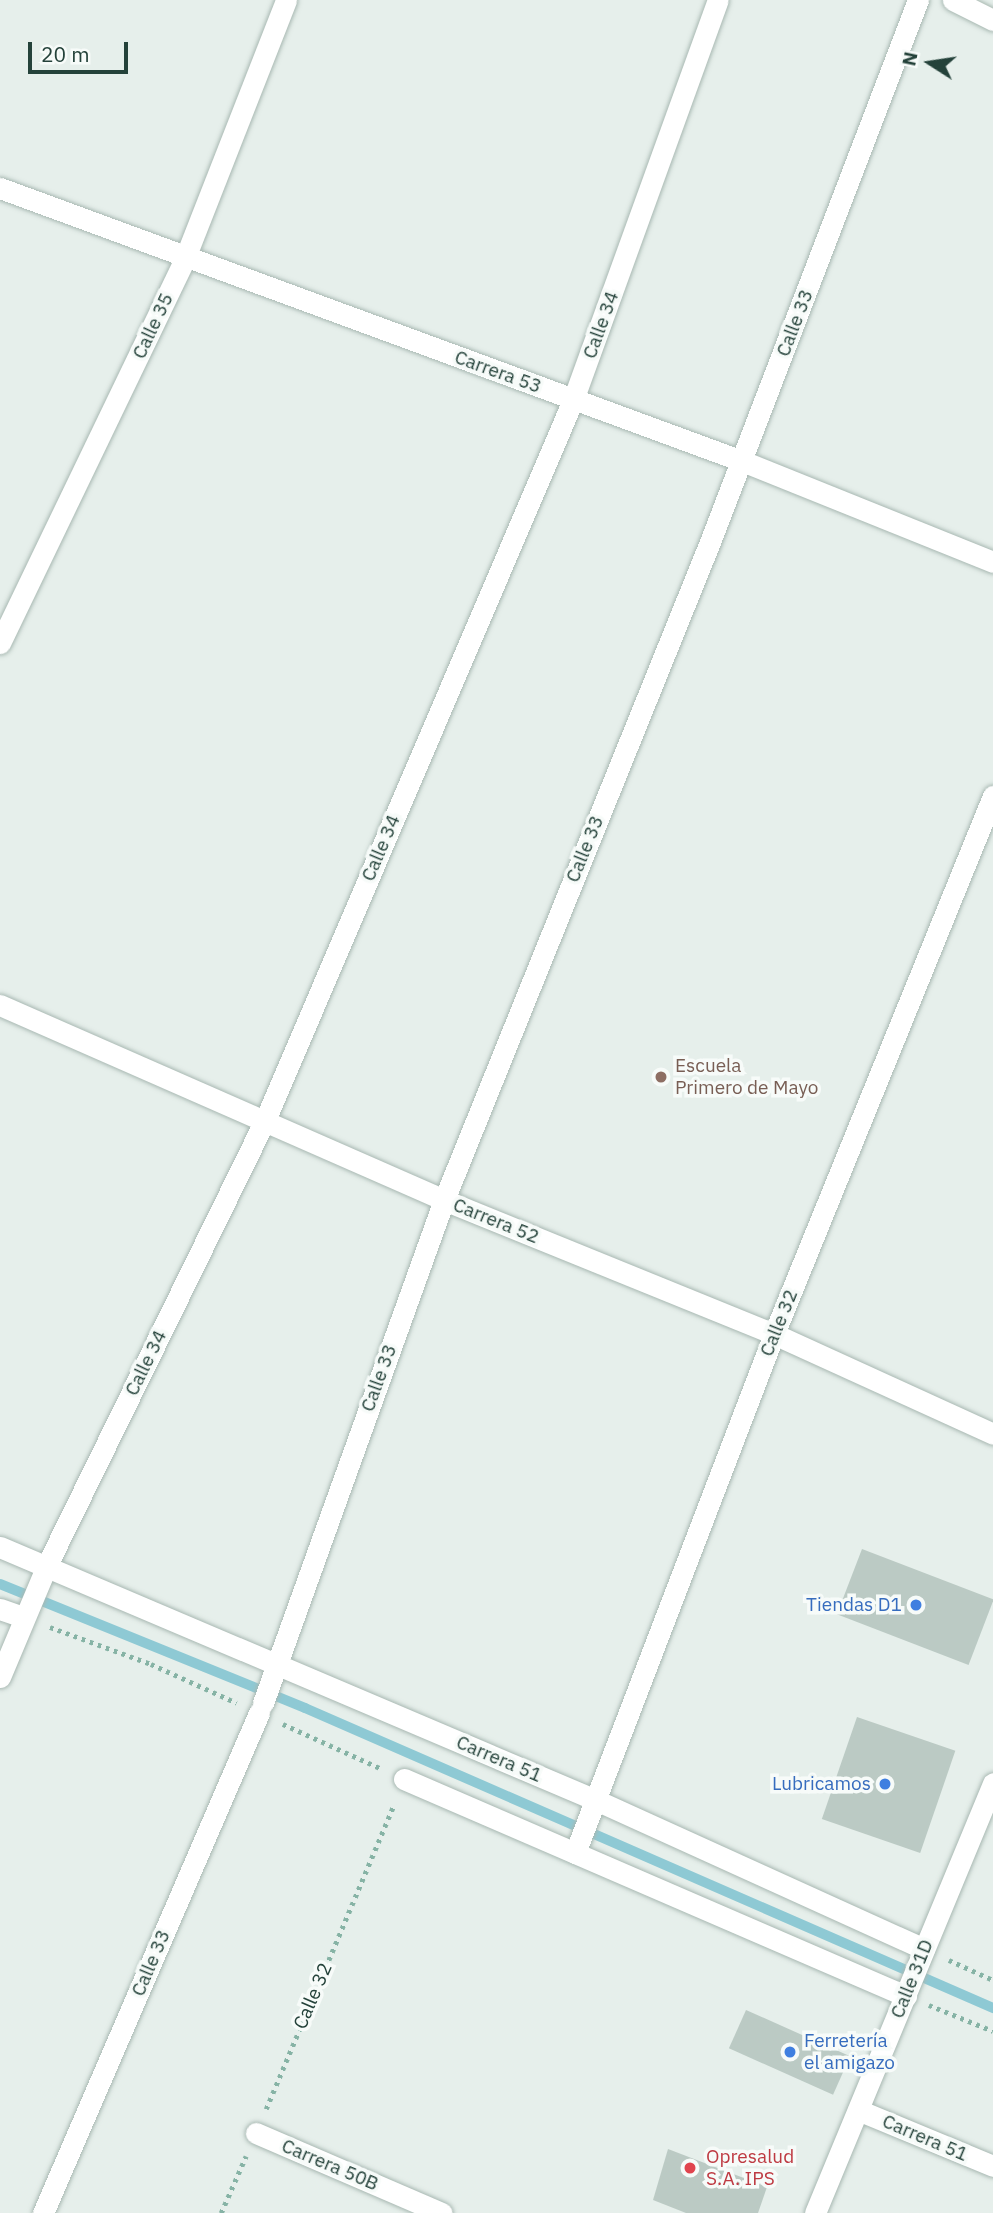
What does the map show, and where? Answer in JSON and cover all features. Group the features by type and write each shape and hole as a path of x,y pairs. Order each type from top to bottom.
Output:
{"street":[{"name":"Calle 35","path":"0,643 185,258 286,0"},
{"name":"Calle 34","path":"0,1677 44,1572 266,1118 573,400 718,0"},
{"name":"Calle 33","path":"43,2213 261,1708 444,1200 742,461 918,0"},
{"path":"953,0 993,20"},
{"name":"Carrera 53","path":"0,188 742,461 993,562"},
{"name":"Calle 32","path":"576,1848 595,1807 774,1334 993,796"},
{"name":"Carrera 52","path":"0,1005 266,1118 444,1200 774,1334 993,1434"},
{"name":"Carrera 51","path":"0,1547 44,1572 923,1949"},
{"path":"0,1609 26,1612"},
{"path":"404,1779 576,1848 906,1996"},
{"name":"Calle 31D","path":"815,2213 993,1783"},
{"name":"Carrera 51","path":"858,2109 993,2166"},
{"name":"Carrera 50B","path":"256,2133 442,2213"}],"path":[{"path":"26,1612 261,1708 404,1779"},
{"name":"Calle 32","path":"221,2213 404,1779"},
{"path":"923,1949 993,1980"},
{"path":"906,1996 993,2031"}],"building":[{"name":"Tiendas D1","path":"862,1549 993,1599 969,1665 837,1614"},
{"name":"Lubricamos","path":"857,1717 955,1751 920,1853 822,1819"},
{"name":"Ferretería el amigazo","path":"746,2010 850,2056 833,2095 729,2048"},
{"name":"Opresalud S.A. IPS","path":"668,2149 767,2187 758,2213 686,2213 653,2200"}],"waterway":[{"path":"0,1584 305,1708 993,2008"}],"place":[{"name":"Escuela Primero de Mayo","path":"661,1077"},
{"name":"Tiendas D1","path":"916,1605"},
{"name":"Lubricamos","path":"885,1784"},
{"name":"Ferretería el amigazo","path":"790,2052"},
{"name":"Opresalud S.A. IPS","path":"690,2168"}]}
